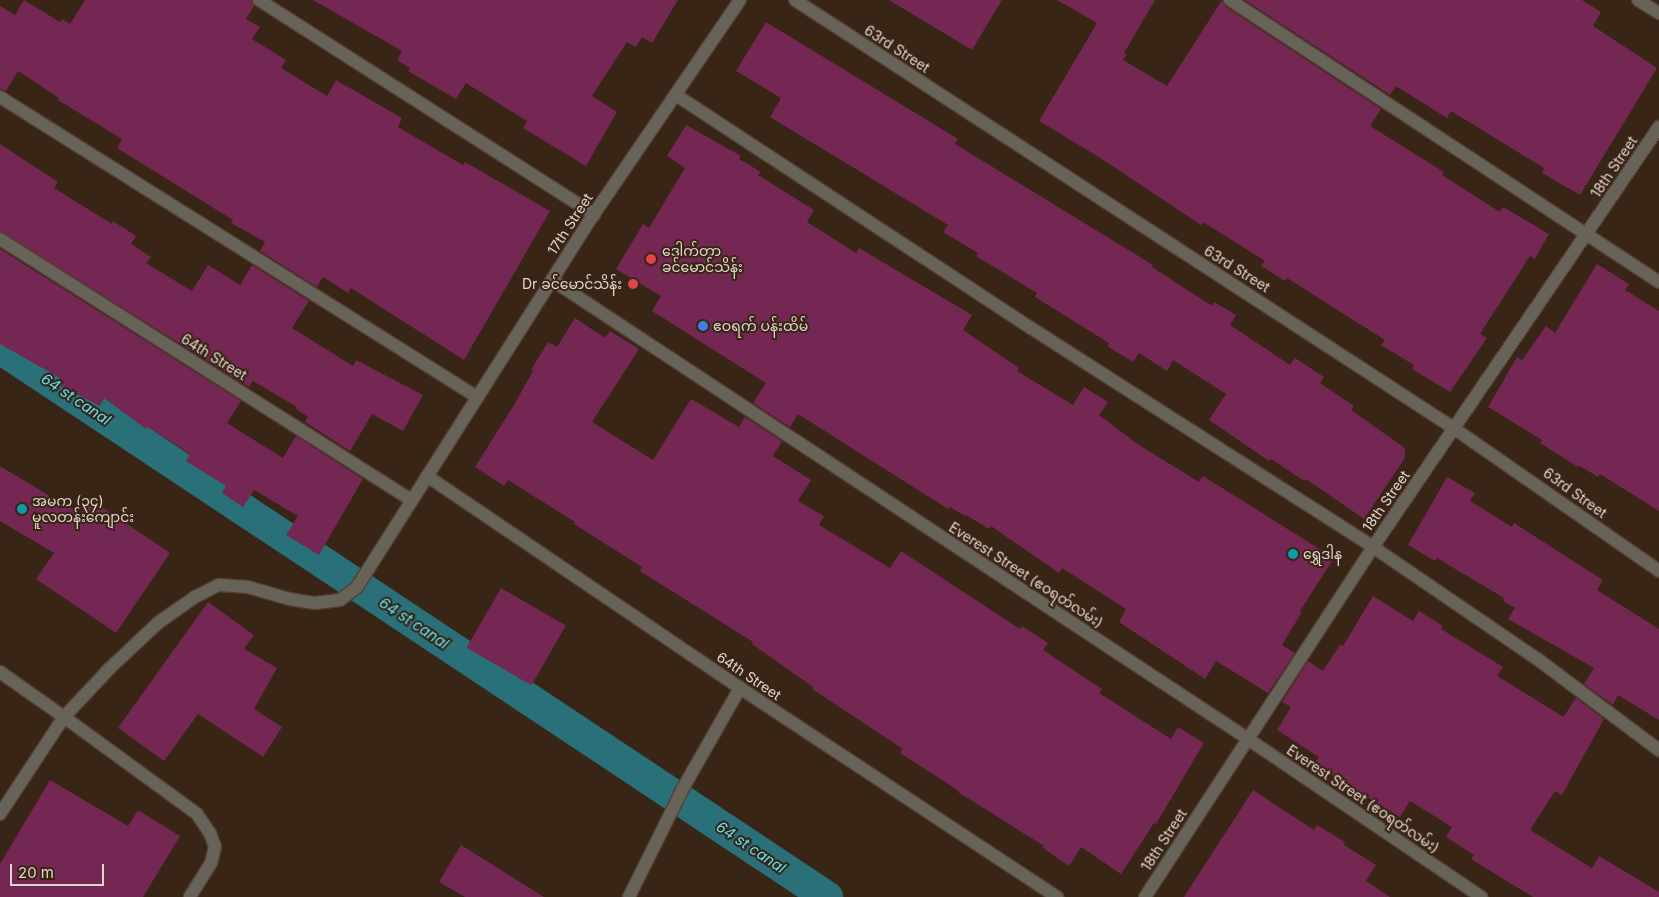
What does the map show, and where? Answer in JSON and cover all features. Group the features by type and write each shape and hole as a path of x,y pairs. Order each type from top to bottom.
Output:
{"street":[{"path":"259,0 594,214"},
{"name":"17th Street","path":"64,716 110,668 159,622 195,597 219,585 248,587 289,599 315,603 340,600 357,587 369,571 427,476 594,214 740,0"},
{"name":"63rd Street","path":"795,0 1455,428 1659,571"},
{"path":"1230,0 1475,158 1659,282"},
{"path":"1638,0 1659,13"},
{"path":"676,95 1031,328 1373,547 1540,661 1659,750"},
{"path":"0,97 477,397"},
{"name":"18th Street","path":"1145,897 1373,547 1659,127"},
{"name":"64th Street","path":"0,239 412,500"},
{"name":"Everest Street (ဧ၀ရတ်လမ်း)","path":"552,280 1248,739 1481,897"},
{"name":"64th Street","path":"427,476 740,688 1057,897"},
{"path":"0,672 64,716 197,814 210,833 215,847 211,863 190,897"},
{"path":"629,897 683,788 740,688"},
{"path":"0,814 64,716"}],"building":[{"path":"24,0 60,22 62,19 70,24 85,0 251,0 254,6 246,19 260,27 252,39 286,60 281,68 327,96 336,80 402,118 398,127 463,165 465,162 550,211 464,360 351,288 348,293 323,277 317,287 260,251 265,242 231,223 233,220 117,148 122,139 58,100 59,98 18,71 6,91 0,89 0,6 15,15"},
{"path":"313,0 678,0 652,43 642,37 636,47 627,42 592,96 617,112 586,166 523,128 527,121 466,83 456,99 408,71 410,68 397,60 402,51"},
{"path":"889,0 1002,0 972,50"},
{"path":"1057,0 1155,0 1124,53 1127,55 1123,60 1167,86 1222,0 1226,7 1381,109 1370,126 1444,172 1442,175 1500,212 1503,207 1549,234 1535,259 1530,256 1480,334 1487,338 1450,392 1412,369 1414,365 1381,345 1385,340 1287,278 1285,281 1261,266 1265,261 1203,222 1201,225 1102,159 1039,121 1097,23"},
{"path":"1245,0 1582,0 1601,12 1593,26 1657,68 1580,195 1542,173 1544,168 1451,111 1447,118 1396,86 1390,95"},
{"path":"766,22 958,139 955,144 1153,265 1152,267 1212,306 1214,302 1236,315 1230,325 1290,365 1295,358 1324,377 1320,383 1354,406 1351,410 1405,448 1405,458 1364,519 1306,479 1304,481 1271,459 1269,461 1209,420 1226,394 1173,360 1167,371 1139,353 1133,362 1107,346 1109,343 1035,297 1037,293 976,256 978,253 943,232 948,225 770,117 781,98 736,71"},
{"path":"686,125 741,156 739,159 761,172 758,175 814,210 807,222 856,253 859,248 972,315 963,330 1019,368 1017,371 1073,405 1084,387 1108,402 1099,415 1139,445 1199,482 1203,476 1334,558 1300,611 1302,612 1282,645 1295,653 1268,693 1216,661 1205,679 1119,622 1126,609 1062,568 1059,573 991,526 989,529 950,507 948,509 798,414 790,427 753,403 766,383 652,311 661,296 616,269 643,224 649,228 685,168 667,156"},
{"path":"0,144 58,182 54,188 112,224 113,221 136,236 131,244 151,257 146,263 192,291 208,265 240,285 252,265 309,301 292,328 353,366 356,360 423,395 403,431 372,414 350,451 305,422 308,417 296,409 297,407 253,381 249,387 0,231"},
{"path":"0,249 241,401 227,423 283,458 296,436 363,479 319,555 286,535 298,516 254,490 243,507 222,493 226,486 186,461 190,454 148,427 146,429 104,398 100,406 57,384 60,378 0,344"},
{"path":"1597,264 1629,284 1625,290 1659,311 1659,511 1600,474 1598,477 1580,466 1578,467 1540,443 1542,440 1488,407 1517,357 1522,360 1546,326 1555,333"},
{"path":"575,318 605,338 610,331 639,349 592,422 653,460 691,399 739,427 745,417 782,441 773,456 811,480 798,501 824,516 819,525 890,568 901,551 1020,629 1022,626 1048,643 1043,650 1102,689 1099,693 1171,739 1178,727 1204,743 1156,824 1154,823 1121,874 1081,847 1069,866 1043,848 1044,846 900,753 903,749 812,689 813,687 752,644 753,642 640,571 642,567 508,480 504,486 475,467 514,405 533,371 531,370 548,342 557,347"},
{"path":"0,466 80,514 90,499 170,553 116,633 36,579 54,553 0,521"},
{"path":"1447,477 1475,493 1470,501 1512,527 1514,523 1603,580 1597,590 1659,629 1659,720 1618,695 1613,705 1584,684 1594,668 1508,619 1515,608 1503,601 1504,598 1437,558 1435,561 1408,545"},
{"path":"501,588 566,626 531,685 466,648"},
{"path":"1373,596 1413,621 1419,611 1443,626 1441,629 1503,667 1497,676 1562,716 1564,716 1576,698 1604,719 1562,795 1555,791 1530,830 1592,868 1599,856 1659,892 1659,897 1533,897 1471,859 1474,855 1446,837 1452,827 1410,801 1400,817 1314,765 1319,757 1277,730 1291,707 1282,702 1308,661 1323,671 1340,645 1343,646"},
{"path":"208,602 254,635 244,649 277,668 254,709 282,727 263,757 198,714 164,761 118,728"},
{"path":"50,780 128,826 138,810 180,836 143,897 0,897 0,864"},
{"path":"1253,790 1314,830 1317,825 1345,842 1344,845 1376,865 1366,881 1390,897 1184,897"},
{"path":"461,845 544,897 465,897 439,882"}],"waterway":[{"name":"64 st canal","path":"0,348 827,897"}],"place":[{"name":"ဒေါက်တာ ခင်မောင်သိန်း","path":"651,259"},
{"name":"Dr ခင်မောင်သိန်း","path":"633,284"},
{"name":"ဧဝရက် ပန်းထိမ်","path":"703,326"},
{"name":"အမက (၃၄) မူလတန်းကျောင်း","path":"22,509"},
{"name":"ရွှေဒါန","path":"1293,554"}]}
